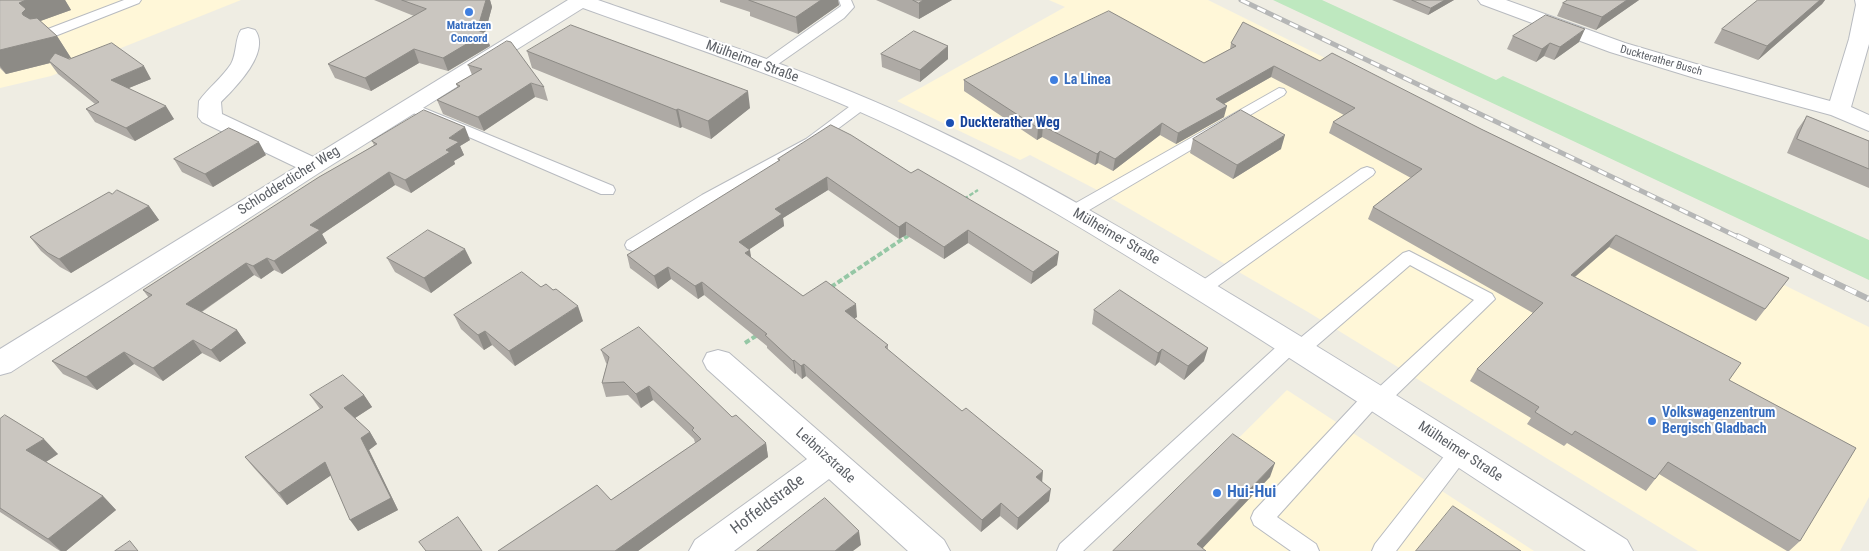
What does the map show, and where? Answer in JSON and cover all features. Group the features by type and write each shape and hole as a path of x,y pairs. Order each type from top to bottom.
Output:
{"street":[{"name":"Mülheimer Straße","path":"580,0 766,66 862,104 1004,173 1119,238 1296,347 1615,551"},
{"name":"Schlodderdicher Weg","path":"0,364 580,0"},
{"name":"Duckterather Busch","path":"1488,0 1574,34 1636,55 1839,110 1869,124"},
{"path":"1839,110 1860,40 1866,5 1865,0"},
{"path":"248,34 249,44 240,69 210,101 210,117 313,166"},
{"name":"Leibnizstraße","path":"718,361 932,551"},
{"name":"Hoffeldstraße","path":"707,551 830,460"}],"lane":[{"path":"45,34 135,0"},
{"path":"766,66 839,16 848,7 845,0"},
{"path":"1073,212 1279,92"},
{"path":"633,245 708,199 811,142 862,104"},
{"path":"410,106 607,190"},
{"path":"1202,289 1367,172"},
{"path":"1068,551 1296,347 1409,257 1486,299 1376,398 1262,518 1308,551"},
{"path":"1383,551 1460,452"}],"path":[{"path":"963,200 1004,173"},
{"path":"824,291 914,232"},
{"path":"718,361 767,329"}],"shaded area":[{"path":"0,0 241,0 51,76 0,88"},
{"path":"1049,0 1208,0 1869,327 1869,497 1840,551 1698,551 1308,312 1097,190 1030,155 1020,160 897,101 1065,7"},
{"path":"1287,390 1534,551 1125,551"}],"green space":[{"path":"1273,0 1322,0 1496,80 1503,76 1869,240 1869,280"}],"building":[{"path":"0,0 26,0 19,3 26,9 22,13 23,15 30,19 37,18 57,36 0,50"},
{"path":"402,0 486,0 477,30 485,33 443,58 414,49 365,78 328,64 426,9"},
{"path":"749,0 821,0 796,17"},
{"path":"1412,0 1445,0 1431,8"},
{"path":"1568,0 1627,0 1602,17 1563,3"},
{"path":"1758,0 1820,0 1767,46 1722,29"},
{"path":"1109,11 1204,63 1236,46 1231,43 1243,22 1320,61 1332,53 1481,129 1789,278 1765,309 1616,235 1571,275 1741,363 1729,380 1856,448 1800,541 1668,462 1655,479 1575,431 1572,435 1535,412 1539,407 1477,369 1543,303 1373,207 1422,169 1333,122 1355,108 1274,66 1216,99 1227,106 1178,133 1162,123 1115,159 1100,151 1097,154 1043,126 1038,128 964,80"},
{"path":"1546,15 1585,29 1560,47 1550,43 1542,49 1513,36"},
{"path":"571,25 748,91 708,121 527,51"},
{"path":"914,31 948,46 920,70 881,54"},
{"path":"507,41 511,42 544,87 531,83 478,117 437,100 460,86 456,84 482,69 468,65"},
{"path":"112,43 144,66 111,80 166,106 126,128 86,109 99,102 49,61 55,53 69,59"},
{"path":"424,110 465,127 449,138 459,142 446,150 450,152 405,180 389,172 310,225 320,230 274,261 267,258 253,266 246,263 186,304 237,330 211,350 193,340 153,368 124,352 86,377 52,361 152,295 143,290 319,177 377,144 372,141"},
{"path":"1241,110 1285,135 1237,165 1193,139"},
{"path":"1807,116 1869,141 1869,169 1797,139"},
{"path":"831,125 851,135 911,173 918,169 1059,252 1033,272 968,230 944,247 906,222 899,227 827,177 775,209 782,214 739,242 750,250 745,253 803,296 826,281 856,304 845,311 888,345 885,347 962,411 966,408 1043,471 1036,477 1051,489 1018,518 1001,503 982,520 804,364 801,366 793,361 765,335 767,334 702,282 695,286 668,267 654,276 627,255 780,160 778,159"},
{"path":"229,128 259,142 205,174 174,159"},
{"path":"117,190 149,206 59,259 48,253 30,237 109,192 112,194"},
{"path":"428,230 465,249 424,278 387,258"},
{"path":"522,272 541,287 546,284 553,290 556,289 578,306 509,351 485,331 478,335 454,315"},
{"path":"1120,290 1208,348 1188,366 1162,349 1158,353 1094,310"},
{"path":"639,327 732,417 736,415 766,443 615,551 498,551 597,485 611,500 701,439 692,430 694,428 649,386 636,394 624,382 602,383 609,357 601,350"},
{"path":"343,375 364,395 344,408 370,432 361,438 391,498 350,520 325,462 279,493 245,457 323,407 310,395"},
{"path":"5,415 44,439 26,450 103,496 48,539 0,508 0,419"},
{"path":"1233,434 1275,463 1197,544 1206,551 1113,551"},
{"path":"825,498 859,531 835,551 757,551"},
{"path":"1453,506 1521,551 1416,551"},
{"path":"458,517 482,551 426,551 419,542"},
{"path":"130,541 138,551 115,551"}],"railway":[{"path":"1241,0 1740,238"},
{"path":"1737,236 1869,299"}],"place":[{"name":"Matratzen Concord","path":"469,12"},
{"name":"La Linea","path":"1054,80"},
{"name":"Duckterather Weg","path":"950,123"},
{"name":"Volkswagenzentrum Bergisch Gladbach","path":"1652,421"},
{"name":"Hui-Hui","path":"1217,493"}]}
